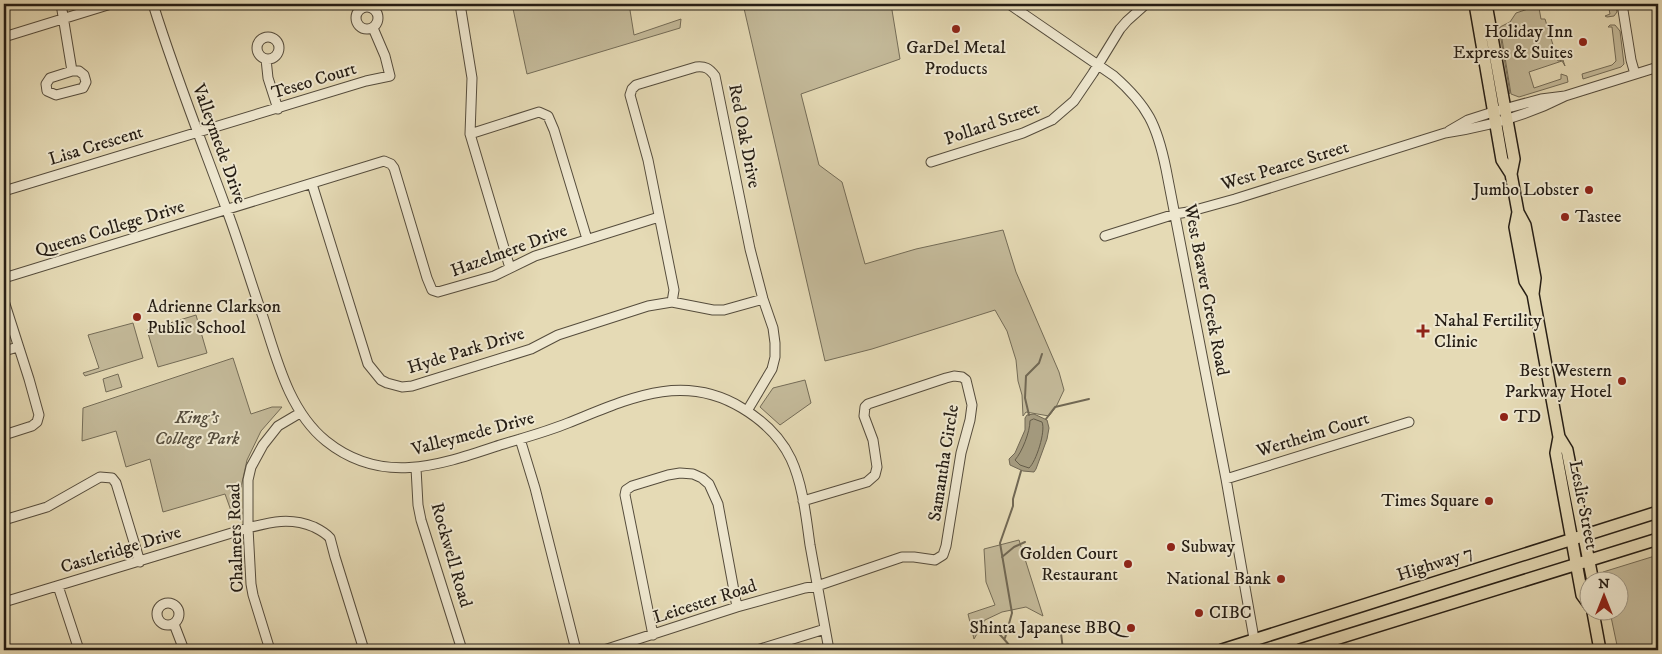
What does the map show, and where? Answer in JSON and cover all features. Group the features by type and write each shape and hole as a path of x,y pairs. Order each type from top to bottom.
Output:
{"main road":[{"name":"Leslie Street","path":"1475,4 1502,160 1511,174"},
{"name":"Leslie Street","path":"1486,4 1514,159 1511,174 1518,212 1515,227 1525,281 1532,294 1559,437 1567,450 1591,572"},
{"name":"Leslie Street","path":"1559,437 1556,453 1580,585"},
{"name":"Highway 7","path":"1222,650 1255,645 1658,512"},
{"path":"1300,650 1658,539"},
{"path":"1595,622 1600,650"}],"street":[{"path":"60,4 72,71"},
{"path":"4,36 111,4"},
{"name":"Valleymede Drive","path":"153,4 287,386 300,413 326,441 359,460 374,466 416,468 462,458 570,423 599,410 668,390 695,391 729,400 762,422 783,446 795,469 803,502 829,650"},
{"path":"460,4 472,78 470,134 510,268"},
{"name":"West Beaver Creek Road","path":"1009,4 1128,88 1148,114 1158,134 1226,479 1255,645"},
{"name":"Pollard Street","path":"931,162 1023,133 1052,120 1074,101 1120,29 1135,12 1146,4"},
{"path":"1622,4 1635,74"},
{"name":"Teseo Court","path":"198,132 366,81 390,76 380,41 373,28"},
{"path":"266,59 268,78 278,109"},
{"name":"Red Oak Drive","path":"672,302 674,290 648,160 630,95 636,85 704,66 715,76 718,86 750,249 773,328 775,343 775,357 772,370 747,411"},
{"name":"West Pearce Street","path":"1105,236 1175,214 1235,199 1445,134 1470,130 1494,117 1543,107 1564,96 1658,67"},
{"path":"470,134 539,112 548,116 554,130 587,240"},
{"name":"Lisa Crescent","path":"4,191 198,132"},
{"name":"Hazelmere Drive","path":"226,210 384,161 391,164 400,186 427,278 432,290 438,292 494,276 535,256 659,217"},
{"name":"Hyde Park Drive","path":"312,184 368,364 381,380 402,387 438,379 531,349 558,335 648,306 672,302 713,310 724,310 763,299"},
{"name":"Queens College Drive","path":"4,278 226,210"},
{"path":"4,301 39,415 37,422 32,426 4,435"},
{"path":"4,351 18,347"},
{"name":"Samantha Circle","path":"803,502 867,482 875,475 877,467 873,440 864,416 865,407 868,404 954,376 962,377 966,380 972,412 961,453 943,555 935,560 902,557 817,586"},
{"name":"Chalmers Road","path":"270,650 253,595 247,492 251,466 263,445 278,426 300,413"},
{"name":"Wertheim Court","path":"1226,479 1410,422"},
{"path":"520,439 535,488 576,650"},
{"name":"Rockwell Road","path":"416,468 418,505 421,520 462,650"},
{"path":"653,635 625,495 626,490 632,486 680,473 693,474 709,484 718,504 737,608"},
{"path":"4,520 47,507 100,477 112,478 116,482 140,562"},
{"name":"Castleridge Drive","path":"4,602 272,521 288,520 305,523 329,536 364,650"},
{"path":"58,586 79,650"},
{"name":"Leicester Road","path":"604,650 737,608 817,586"},
{"path":"174,624 184,650"},
{"path":"757,650 825,629"}],"green space":[{"path":"512,4 629,4 634,35 681,19 680,28 527,74"},
{"path":"743,4 891,4 900,59 801,94 819,165 842,182 865,264 916,249 1003,230 1016,272 1059,372 1064,390 1056,407 1049,416 1026,412 1023,416 1022,395 1018,381 1016,360 1007,331 995,310 872,349 825,361"},
{"path":"1543,4 1551,4 1539,8 1541,19 1545,19 1558,61 1563,60 1565,66 1562,61 1529,72 1534,88 1561,79 1561,74 1567,76 1568,82 1519,97 1511,94 1500,27 1510,22 1516,13"},
{"path":"1608,4 1616,4 1617,12 1614,16 1605,16 1610,14"},
{"path":"1615,25 1620,31 1624,64 1621,67 1583,79 1582,74 1612,65 1616,61 1612,27 1608,27"},
{"path":"1499,27 1510,93 1507,95 1496,30"},
{"path":"196,315 207,353 158,367 147,330"},
{"path":"133,323 143,358 85,376 83,373 99,368 88,335"},
{"name":"King's College Park","path":"233,358 251,414 272,407 282,407 261,431 247,460 234,519 225,494 163,512 150,459 126,467 116,431 82,441 83,408"},
{"path":"118,374 122,387 106,392 103,379"},
{"path":"805,380 811,403 780,425 760,407 773,388"},
{"path":"1019,540 1043,616 1026,607 1002,612 985,620 974,639 968,614 995,605 986,582 984,549"},
{"path":"1658,555 1658,650 1618,650 1612,622 1630,622 1630,572 1603,572"}],"water":[{"path":"1034,414 1047,420 1049,428 1047,439 1034,472 1023,471 1010,465 1009,459 1015,453 1025,430 1025,418 1027,415"}],"waterway":[{"path":"1029,415 1025,398 1026,376 1039,363 1042,354"},
{"path":"1046,419 1055,407 1089,399"},
{"path":"1005,638 1012,613 1000,543 1013,506 1013,499 1021,471"},
{"path":"1002,557 1014,547 1025,542"},
{"path":"974,622 992,628 1013,650"},
{"path":"1061,633 1063,650"}],"place":[{"name":"GarDel Metal Products","path":"956,29"},
{"name":"Holiday Inn Express & Suites","path":"1583,42"},
{"name":"Jumbo Lobster","path":"1589,190"},
{"name":"Tastee","path":"1565,217"},
{"name":"Adrienne Clarkson Public School","path":"137,317"},
{"name":"Nahal Fertility Clinic","path":"1423,331"},
{"name":"Best Western Parkway Hotel","path":"1622,381"},
{"name":"TD","path":"1504,417"},
{"name":"Times Square","path":"1489,501"},
{"name":"Subway","path":"1171,547"},
{"name":"Golden Court Restaurant","path":"1128,564"},
{"name":"National Bank","path":"1281,579"},
{"name":"CIBC","path":"1199,613"},
{"name":"Shinta Japanese BBQ","path":"1131,628"}]}
